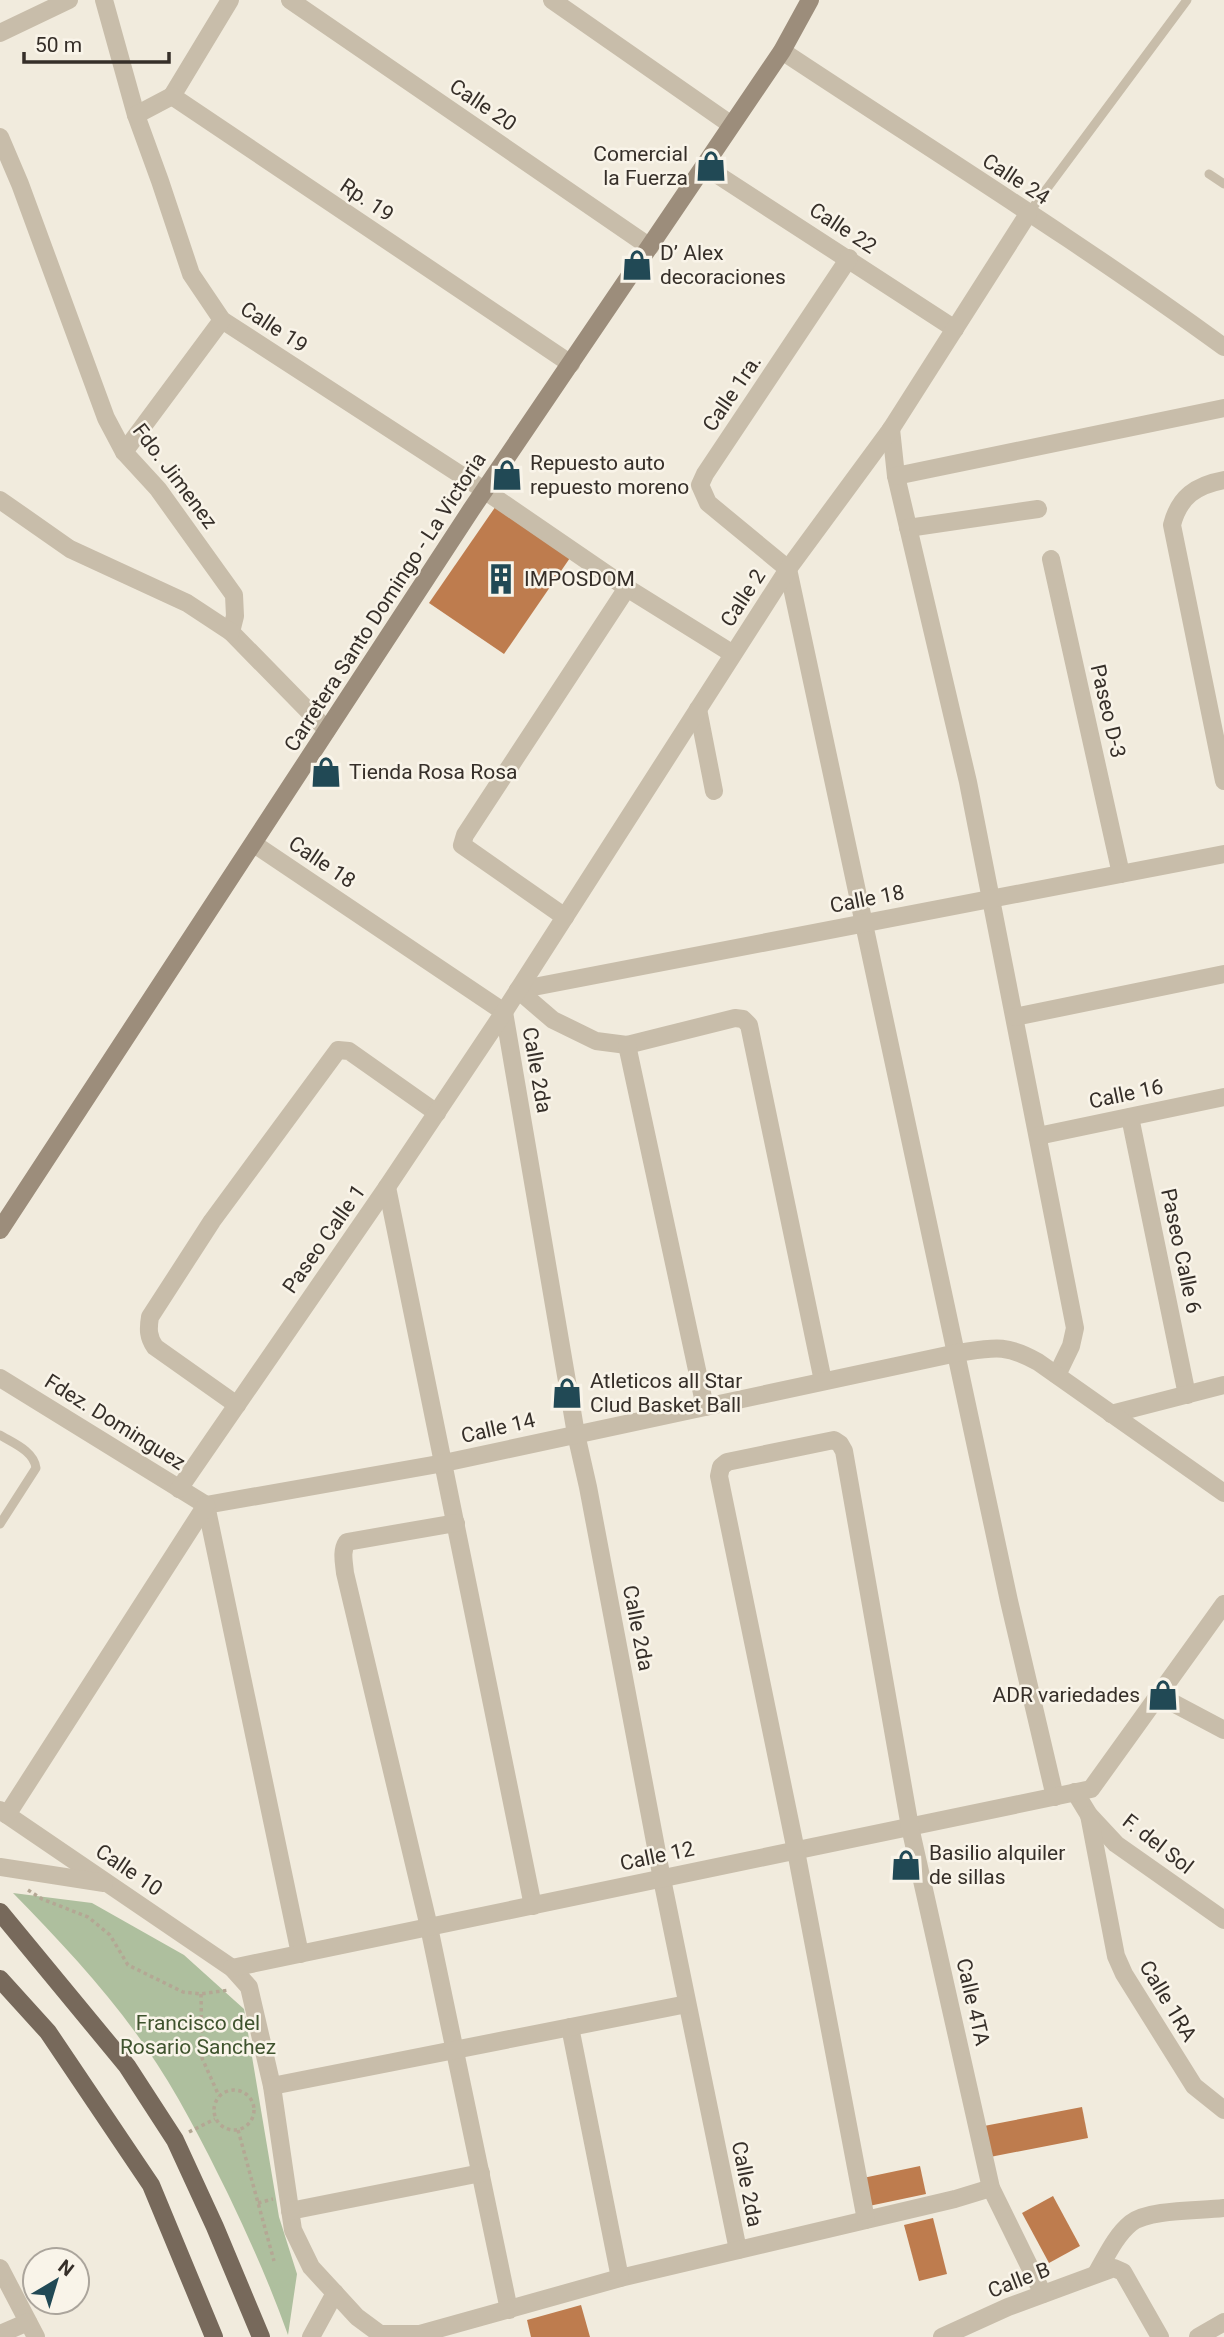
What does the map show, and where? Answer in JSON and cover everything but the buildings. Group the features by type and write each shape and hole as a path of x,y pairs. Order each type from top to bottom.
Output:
{"main road":[{"name":"Carretera Santo Domingo - La Victoria","path":"1,1226 484,490 782,51 805,2"},
{"path":"0,1912 127,2066 175,2140 261,2337"},
{"path":"0,1979 48,2032 150,2185 211,2336"}],"street":[{"path":"0,33 69,0"},
{"name":"Calle 19","path":"104,0 136,115 191,274 222,320 484,490 627,588 733,654"},
{"path":"136,115 172,96 230,0"},
{"name":"Calle 20","path":"290,0 650,247"},
{"path":"552,0 730,124"},
{"name":"Calle 24","path":"782,51 1129,278 1224,347"},
{"name":"Rp. 19","path":"172,96 571,364"},
{"name":"Fdo. Jimenez","path":"0,137 107,418 124,452 158,489 234,595 235,616 231,632"},
{"name":"Calle 22","path":"704,166 955,329"},
{"name":"Calle 2","path":"504,1012 788,569 891,429 1028,214"},
{"name":"Calle 1ra.","path":"788,569 708,503 700,485 849,258"},
{"path":"124,452 222,320"},
{"path":"896,476 1224,408"},
{"path":"891,429 896,476 968,782 1074,1328 1071,1346 1057,1375 1224,1493"},
{"path":"1224,480 1206,483 1189,493 1178,509 1172,525 1224,781"},
{"path":"0,500 71,549 187,603 231,632 327,730"},
{"path":"908,528 1038,509"},
{"name":"Paseo D-3","path":"1051,559 1121,874"},
{"path":"788,569 1009,1601 1055,1797"},
{"path":"565,917 462,845 465,835 627,588"},
{"path":"698,709 713,791"},
{"name":"Calle 18","path":"254,844 504,1012"},
{"name":"Calle 18","path":"518,990 1224,854"},
{"path":"1015,1017 1224,974"},
{"path":"518,990 553,1020 596,1041 627,1045 735,1018 743,1019 749,1025 823,1381"},
{"name":"Paseo Calle 1","path":"179,1489 504,1012"},
{"name":"Calle 2da","path":"504,1012 576,1434 591,1500 662,1879 738,2250"},
{"path":"627,1045 705,1407"},
{"path":"237,1405 155,1347 150,1340 148,1329 150,1317 212,1221 338,1050 349,1051 437,1113"},
{"name":"Calle 16","path":"1038,1136 1224,1097"},
{"name":"Paseo Calle 6","path":"1130,1117 1187,1395"},
{"path":"387,1187 533,1906"},
{"name":"Calle 14","path":"206,1505 444,1463 957,1353 1004,1347 1022,1353 1057,1375"},
{"name":"Fdez. Dominguez","path":"0,1378 206,1505"},
{"path":"1111,1414 1224,1385"},
{"name":"Calle 4TA","path":"796,1850 719,1476 721,1467 727,1462 834,1440 844,1451 910,1827 990,2188 1043,2294"},
{"path":"4,1813 206,1505"},
{"path":"206,1505 300,1954"},
{"path":"456,1523 347,1542 344,1547 345,1573 429,1927 509,2310"},
{"path":"1083,1791 1224,1604"},
{"path":"1158,1695 1224,1730"},
{"name":"Calle 12","path":"232,1968 1083,1791"},
{"name":"F. del Sol","path":"1083,1791 1089,1815 1115,1844 1224,1920"},
{"name":"Calle 10","path":"4,1813 232,1968 249,1987"},
{"name":"Calle 1RA","path":"1089,1815 1116,1956 1124,1974 1194,2086 1224,2110"},
{"path":"796,1850 866,2220"},
{"path":"0,1867 109,1884"},
{"path":"249,1987 272,2086 293,2230 311,2267 357,2317 380,2334 420,2334 620,2278 955,2199 990,2188"},
{"path":"272,2086 687,2004"},
{"path":"570,2027 620,2278"},
{"path":"290,2211 481,2173"},
{"path":"1096,2274 1114,2241 1132,2222 1147,2216 1224,2208"},
{"path":"0,2268 32,2330 0,2334"},
{"name":"Calle B","path":"942,2337 1043,2294 1114,2268 1123,2272 1160,2337"},
{"path":"312,2337 335,2293"},
{"path":"1198,2337 1224,2322"}],"lane":[{"path":"1028,214 1187,0"},
{"path":"1209,174 1224,184"},
{"path":"0,1524 36,1468 33,1456 2,1439"}],"path":[{"path":"21,1885 42,1899 88,1917 110,1936 128,1965 183,1992 201,1994 249,1987"},
{"path":"201,1994 202,2058 219,2096"},
{"path":"240,2091 252,2101 254,2107 251,2121 246,2127 229,2130 215,2119 214,2110 219,2096 225,2092 240,2091"},
{"path":"175,2140 215,2119"},
{"path":"238,2130 274,2261"}],"green space":[{"name":"Francisco del Rosario Sanchez","path":"13,1893 92,1903 184,1955 244,2009 279,2217 297,2274 288,2335 236,2211 168,2081 99,1986"}],"place":[{"name":"Comercial la Fuerza","path":"711,166"},
{"name":"D’ Alex decoraciones","path":"637,265"},
{"name":"Repuesto auto repuesto moreno","path":"507,475"},
{"name":"IMPOSDOM","path":"501,579"},
{"name":"Tienda Rosa Rosa","path":"326,772"},
{"name":"Atleticos all Star Clud Basket Ball","path":"567,1393"},
{"name":"ADR variedades","path":"1163,1695"},
{"name":"Basilio alquiler de sillas","path":"906,1865"}]}
